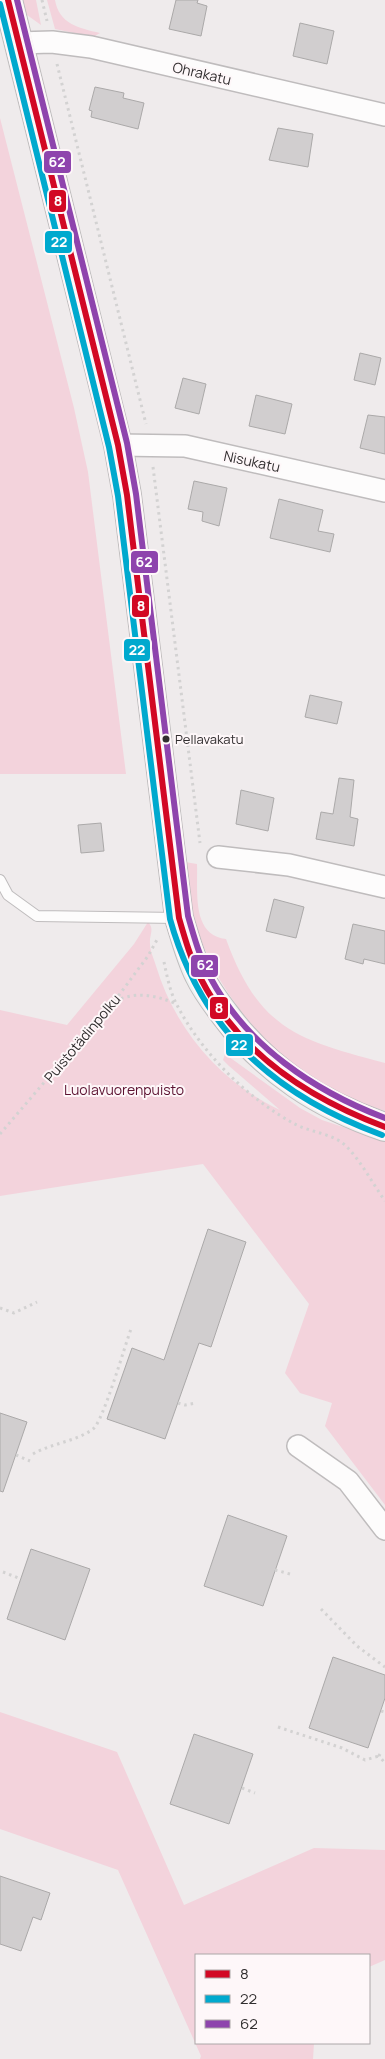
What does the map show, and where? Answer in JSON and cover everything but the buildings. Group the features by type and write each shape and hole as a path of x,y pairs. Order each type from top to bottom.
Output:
{"street":[{"path":"8,0 118,445 127,495 179,918 198,975 212,998 248,1045 269,1065 315,1097 385,1126"},
{"name":"Ohrakatu","path":"18,43 52,42 92,47 385,115"},
{"name":"Nisukatu","path":"118,445 168,444 185,446 385,491"},
{"path":"218,857 289,865 385,887"},
{"path":"298,1446 348,1481 385,1529"}],"lane":[{"path":"0,880 8,895 37,916 179,918"}],"path":[{"name":"Puistotädinpolku","path":"0,1134 114,1001 148,956 158,938"},
{"path":"114,1001 143,994 156,996 177,1004"},
{"path":"0,1308 14,1313 37,1302"},
{"path":"33,1454 55,1444 82,1436 96,1426 131,1329"},
{"path":"178,1403 185,1405 196,1403"},
{"path":"16,1455 30,1461"},
{"path":"275,1570 290,1574"},
{"path":"3,1572 21,1579"},
{"path":"321,1609 357,1646 385,1667"},
{"path":"278,1728 342,1748 365,1760 380,1755 385,1763"},
{"path":"242,1788 255,1793"}],"green space":[{"path":"21,0 36,0 41,25 27,15"},
{"path":"47,0 55,0 61,15 71,24 100,33 93,37 55,29"},
{"path":"0,118 74,408 88,472 126,774 0,774"},
{"path":"185,862 197,864 197,898 202,920 207,929 215,936 226,939 239,970 253,994 268,1012 306,1038 329,1047 385,1063 385,1111 351,1099 319,1082 290,1061 263,1036 239,1008 219,978 203,945 192,911"},
{"name":"Luolavuorenpuisto","path":"148,922 151,930 151,952 164,989 188,1032 219,1069 238,1085 280,1110 223,1060 225,1054 300,1108 322,1120 385,1141 385,1505 325,1426 332,1403 300,1393 285,1373 309,1304 203,1164 0,1196 0,1010 67,1025 134,944"},
{"path":"0,1712 117,1752 184,1905 314,1848 385,1850 385,1960 370,1967 370,1954 195,1954 195,2043 118,1870 0,1829"},
{"path":"196,2044 314,2044 313,2059 200,2059 201,2056"}],"transit line":[{"name":"8","path":"8,0 118,445 127,495 179,918 188,949 201,979 217,1005 235,1029 256,1051 304,1087 357,1116 385,1127"},
{"name":"62","path":"17,0 127,443 136,494 188,916 198,947 210,977 225,1002 263,1045 308,1080 359,1107 385,1118"},
{"name":"22","path":"0,4 109,447 118,496 170,919 184,959 201,995 223,1026 248,1054 277,1079 309,1101 344,1119 382,1135"}],"place":[{"name":"Pellavakatu","path":"166,739"}]}
